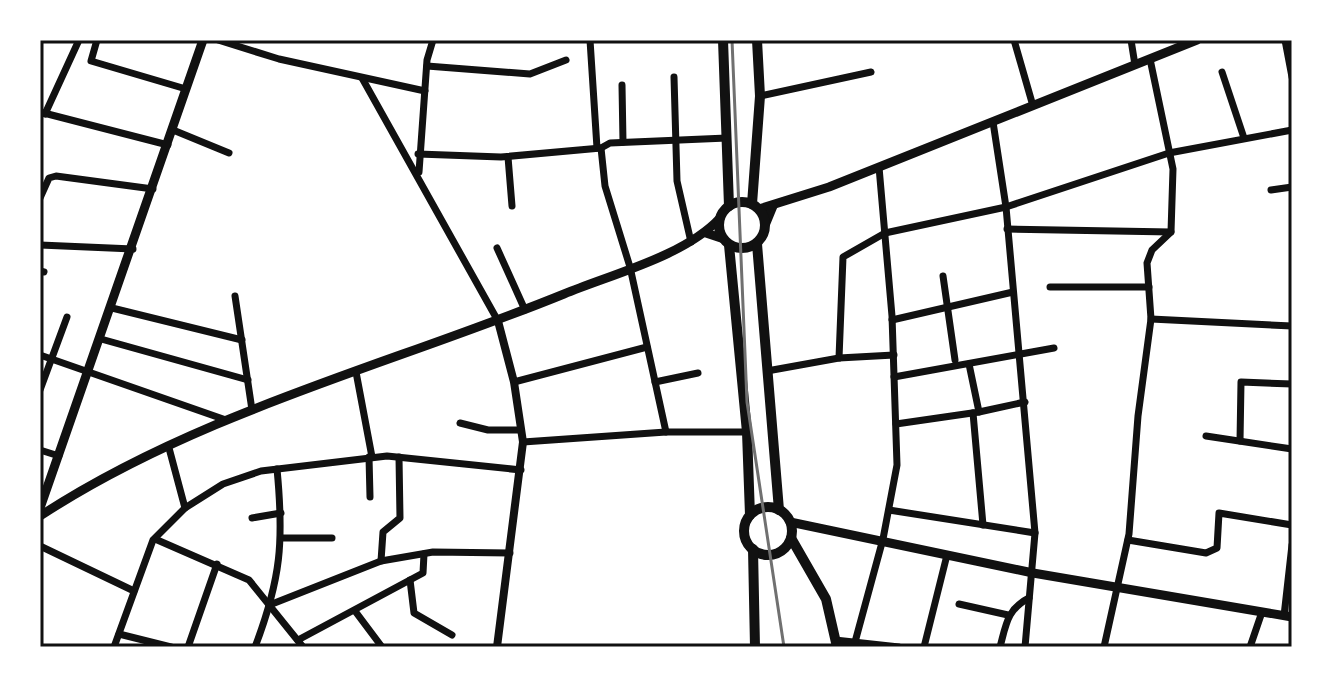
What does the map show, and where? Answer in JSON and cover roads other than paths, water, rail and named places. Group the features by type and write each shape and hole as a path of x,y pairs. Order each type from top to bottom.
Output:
{"main road":[{"path":"40,508 133,249 203,40"},
{"path":"40,516 169,448 252,410 498,321 691,242 706,233 729,206 723,40"},
{"path":"757,40 760,96 756,206 766,223"},
{"path":"729,206 773,206 1197,40"},
{"path":"773,206 757,244 779,510"},
{"path":"720,218 726,242 747,432 750,515 744,529 753,549 752,623 755,647"},
{"path":"706,233 743,249 757,244"},
{"path":"750,515 764,507 779,510 790,522 883,539 1033,573 1288,616"},
{"path":"790,522 791,538 826,599 836,643"},
{"path":"753,549 775,553 791,538"}],"street":[{"path":"79,40 43,113 168,145"},
{"path":"97,40 91,61 186,89"},
{"path":"218,40 279,59 425,91"},
{"path":"419,174 418,154 427,66 433,40"},
{"path":"590,40 605,186 630,267 666,432"},
{"path":"1014,40 1033,106"},
{"path":"1131,40 1135,65"},
{"path":"1285,40 1292,77"},
{"path":"1104,647 1128,540 1138,416 1151,319 1147,263 1152,250 1171,232 1173,169 1150,59"},
{"path":"427,66 530,74 566,60"},
{"path":"760,96 871,72"},
{"path":"1222,72 1244,138"},
{"path":"674,77 673,140 677,181 691,242"},
{"path":"362,78 419,174 498,321 514,382 523,442 497,647"},
{"path":"622,85 623,142"},
{"path":"993,122 1006,207 1035,533 1025,647"},
{"path":"173,130 229,153"},
{"path":"839,358 843,257 885,233 1006,207 1169,153 1292,130"},
{"path":"418,154 508,157 599,148 610,143 727,138"},
{"path":"508,157 512,206"},
{"path":"855,642 883,539 897,465 892,320 879,167"},
{"path":"40,198 49,178 56,176 153,189"},
{"path":"1271,190 1292,187"},
{"path":"1007,229 1171,232"},
{"path":"40,245 133,249"},
{"path":"497,248 525,310"},
{"path":"943,276 955,360"},
{"path":"1050,287 1149,287"},
{"path":"892,320 949,310 1013,292"},
{"path":"235,296 252,410"},
{"path":"112,308 242,340"},
{"path":"40,390 67,317"},
{"path":"1151,319 1292,326"},
{"path":"101,339 248,380"},
{"path":"514,382 647,347"},
{"path":"894,377 1054,348"},
{"path":"40,355 228,421"},
{"path":"767,371 839,358 894,355"},
{"path":"969,364 976,412 983,525"},
{"path":"356,372 371,457 370,497"},
{"path":"655,382 698,373"},
{"path":"1240,441 1241,382 1292,384"},
{"path":"896,424 1025,402"},
{"path":"460,423 488,430 521,430"},
{"path":"523,442 666,432 747,432"},
{"path":"1206,436 1292,449"},
{"path":"169,448 185,508"},
{"path":"40,450 59,456"},
{"path":"114,647 155,539 185,508 223,484 277,469 371,457 399,457 521,470"},
{"path":"381,561 383,532 400,518 399,457"},
{"path":"255,647 272,604 279,574 282,538 277,469"},
{"path":"889,510 1035,533"},
{"path":"252,518 281,513"},
{"path":"1128,540 1206,553 1217,548 1219,513 1292,525"},
{"path":"282,538 332,538"},
{"path":"155,539 249,580 272,604 300,643 423,573 424,554"},
{"path":"1288,616 1292,545"},
{"path":"40,546 134,591"},
{"path":"272,604 381,561 424,554 510,553"},
{"path":"924,647 947,555"},
{"path":"188,647 217,564"},
{"path":"410,580 414,613 452,635"},
{"path":"1000,647 1008,615 1016,605 1029,598"},
{"path":"959,604 1008,615"},
{"path":"355,611 382,647"},
{"path":"1250,647 1262,612"},
{"path":"119,634 171,647"},
{"path":"836,643 899,647"}],"railway":[{"path":"732,40 747,402 784,647"}]}
